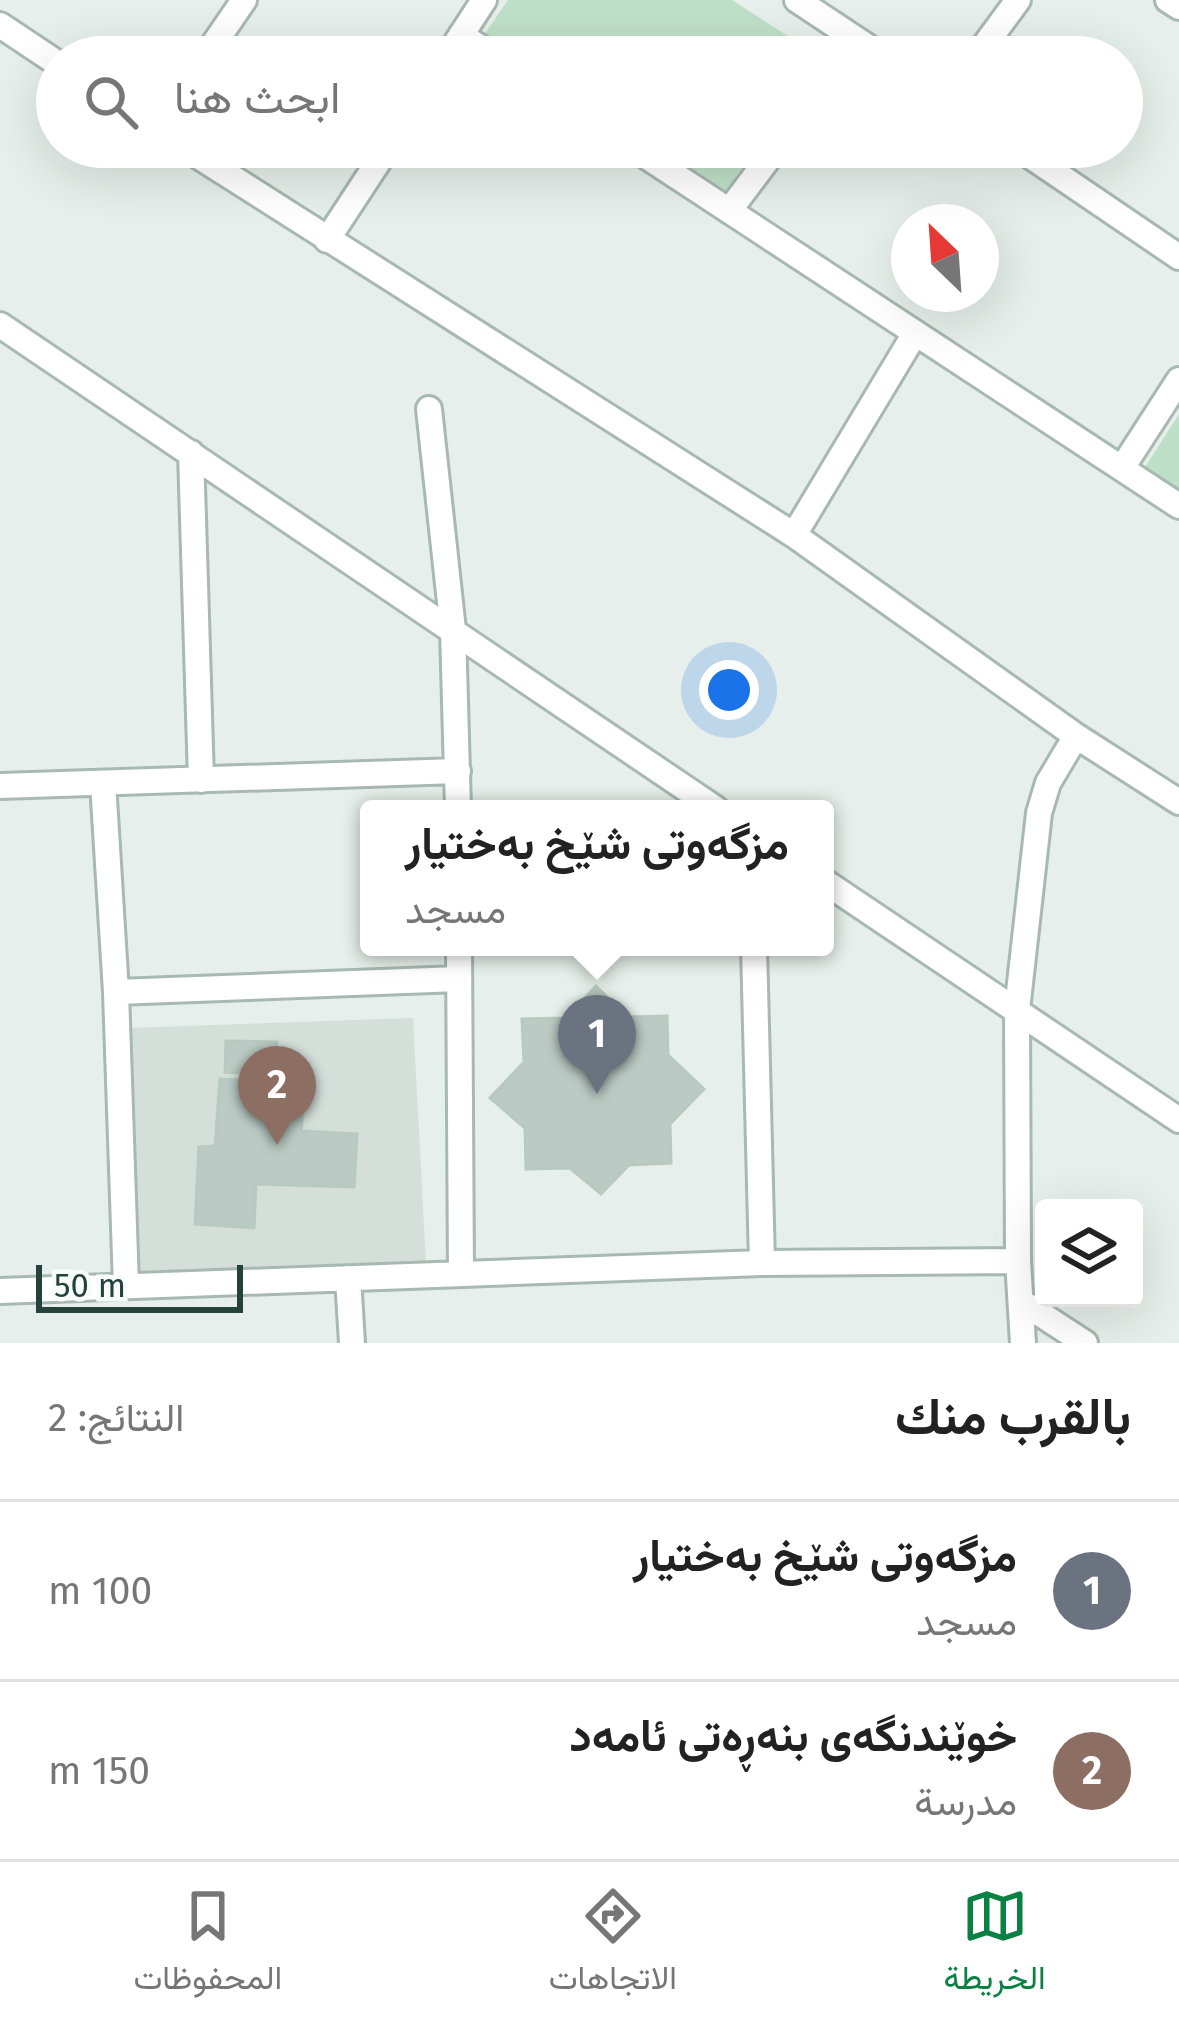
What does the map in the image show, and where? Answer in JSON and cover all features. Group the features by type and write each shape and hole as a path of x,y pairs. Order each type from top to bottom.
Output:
{"street":[{"path":"219,36 244,0"},
{"path":"461,35 484,0"},
{"path":"797,0 837,36"},
{"path":"991,36 1018,0"},
{"path":"1168,0 1179,7"},
{"path":"0,25 36,49"},
{"path":"216,168 794,535 1076,736 1179,802"},
{"path":"327,240 374,168"},
{"path":"664,168 1179,506"},
{"path":"730,211 762,168"},
{"path":"1048,168 1179,256"},
{"path":"0,325 703,800"},
{"path":"794,535 914,335"},
{"path":"1122,468 1179,380"},
{"path":"428,409 453,630 458,800"},
{"path":"191,453 200,779"},
{"path":"1023,1343 1017,1010 1039,813 1048,783 1076,736"},
{"path":"0,786 458,771"},
{"path":"104,783 126,1286"},
{"path":"834,888 1179,1120"},
{"path":"459,956 461,1274"},
{"path":"754,956 761,1263"},
{"path":"116,992 459,980"},
{"path":"0,1291 761,1263 1018,1261"},
{"path":"348,1278 352,1343"},
{"path":"1022,1302 1085,1343"}],"shaded area":[{"path":"413,1018 426,1263 139,1271 129,1028"}],"green space":[{"path":"508,0 732,0 788,36 486,36"},
{"path":"687,168 742,168 726,193"},
{"path":"1179,414 1179,493 1143,470"}],"building":[{"path":"596,986 627,1017 667,1016 668,1055 704,1089 670,1124 671,1163 629,1165 601,1194 570,1168 526,1169 525,1128 490,1098 524,1062 522,1019 566,1018"},
{"path":"226,1041 277,1042 275,1073 259,1074 259,1080 279,1080 279,1105 303,1105 301,1131 357,1134 354,1187 256,1184 254,1228 195,1224 199,1147 215,1146 220,1079 242,1080 242,1073 225,1072"}],"place":[{"name":"مزگەوتی شێخ بەختیار","path":"597,1094"},
{"name":"خوێندنگەی بنەڕەتی ئامەد","path":"277,1145"}]}
